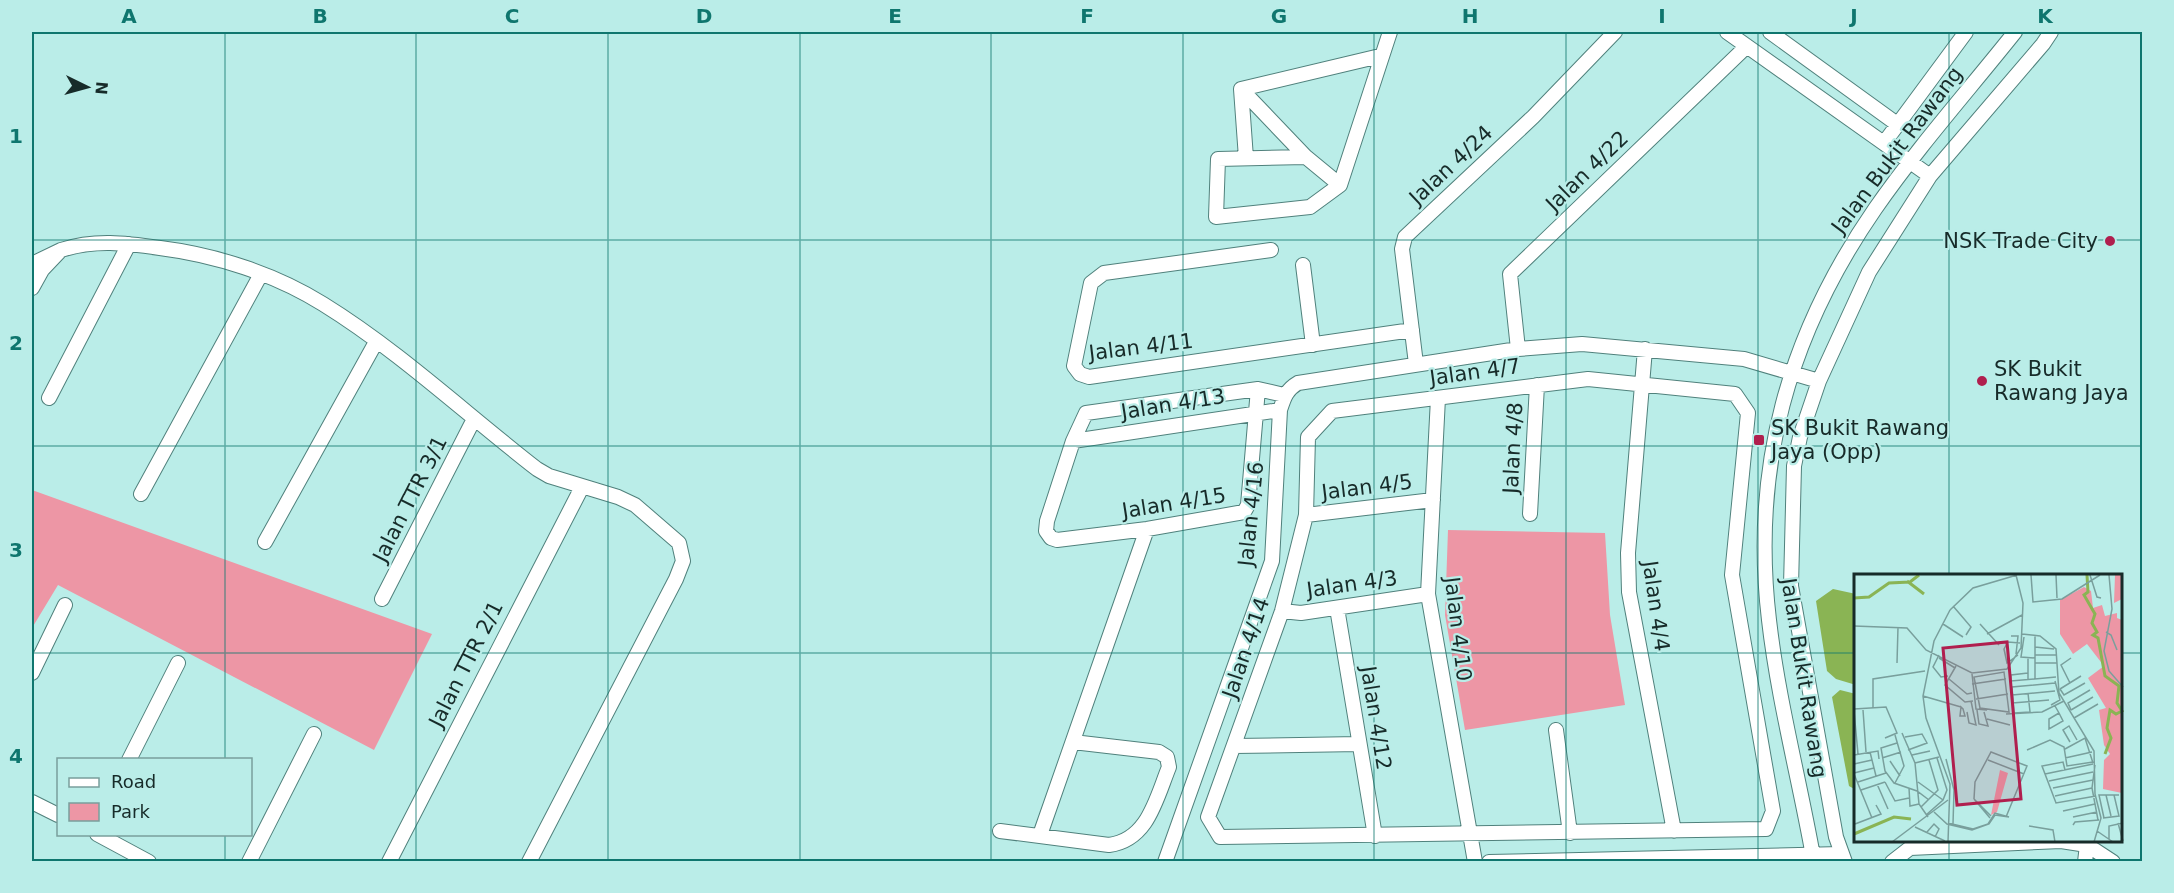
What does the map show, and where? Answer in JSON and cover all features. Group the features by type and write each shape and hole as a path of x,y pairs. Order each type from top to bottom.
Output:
{"street":[{"path":"1306,157 1218,159 1216,217 1310,207 1340,185 1380,56 1390,32"},
{"name":"Jalan 4/24","path":"1416,364 1402,249 1405,237 1533,117 1615,32"},
{"path":"1727,32 1930,176"},
{"path":"1770,32 1897,124"},
{"path":"1884,143 1966,32"},
{"name":"Jalan Bukit Rawang","path":"1815,859 1769,621 1765,578 1765,499 1775,429 1791,370 1848,251 1910,161 2011,36 2021,32"},
{"name":"Jalan Bukit Rawang","path":"1843,858 1830,808 1791,586 1794,466 1806,415 1819,381 1869,272 1930,176 2051,32"},
{"name":"Jalan 4/22","path":"1518,349 1510,274 1747,46"},
{"path":"1241,88 1380,56"},
{"path":"1241,88 1306,157 1340,185"},
{"path":"1241,88 1246,158"},
{"path":"32,264 61,250 90,242 178,250 261,274 323,304 376,342 549,476 635,505 679,543 683,552 683,561 671,590 529,861"},
{"path":"49,398 129,244"},
{"path":"32,288 42,270 61,250"},
{"name":"Jalan 4/11","path":"1270,250 1104,273 1091,283 1074,366 1080,374 1089,377 1412,330"},
{"path":"1303,265 1313,345"},
{"path":"141,494 261,274"},
{"path":"265,542 376,342"},
{"path":"1073,441 1086,413 1258,389 1284,395 1298,383 1518,349 1582,344 1744,359 1791,370 1819,381"},
{"name":"Jalan 4/4","path":"1645,349 1628,552 1629,592 1674,831"},
{"name":"Jalan 4/7","path":"1320,424 1332,411 1588,378 1735,394 1748,413 1732,575 1773,811 1766,829 1674,831"},
{"name":"Jalan 4/8","path":"1530,513 1537,385"},
{"name":"Jalan 4/15","path":"1073,441 1047,521 1046,531 1051,538 1057,540 1147,529 1246,511 1258,389"},
{"name":"Jalan 4/16","path":"1165,861 1272,561 1280,410 1284,395"},
{"name":"Jalan 4/10","path":"1438,398 1428,594 1475,861"},
{"name":"Jalan 4/13","path":"1073,441 1280,410"},
{"name":"Jalan TTR 3/1","path":"382,599 474,419"},
{"name":"Jalan 4/14","path":"1320,424 1308,437 1306,515 1280,617 1208,817 1220,837 1375,836"},
{"name":"Jalan TTR 2/1","path":"389,861 582,487"},
{"name":"Jalan 4/5","path":"1306,515 1433,500"},
{"path":"1040,836 1147,529"},
{"name":"Jalan 4/3","path":"1253,615 1280,617 1428,594"},
{"path":"32,673 65,605"},
{"name":"Jalan 4/12","path":"1337,608 1375,836"},
{"path":"130,758 178,663"},
{"path":"1556,730 1570,833"},
{"path":"249,861 314,734"},
{"path":"1000,831 1109,845 1123,843 1144,827 1169,767 1167,757 1158,752 1073,742"},
{"path":"1234,746 1359,744"},
{"path":"32,802 57,814"},
{"path":"1375,836 1674,831"},
{"path":"101,836 149,861"},
{"path":"1892,861 1910,848 2033,842"},
{"path":"2068,842 2087,845 2113,861"},
{"path":"2085,861 2087,845"},
{"path":"1489,861 1843,858"}],"green space":[{"path":"32,490 432,634 374,750 58,585 32,628"},
{"path":"1448,530 1605,533 1610,615 1625,705 1465,730 1445,615"}],"shaded area":[{"path":"1833,589 1854,594 1854,684 1836,679 1827,671 1816,601"},
{"path":"1840,690 1854,694 1854,789 1849,786 1832,697"}],"place":[{"name":"NSK Trade City","path":"2110,241"},
{"name":"SK Bukit Rawang Jaya","path":"1982,381"},
{"name":"SK Bukit Rawang Jaya (Opp)","path":"1759,440"}]}
